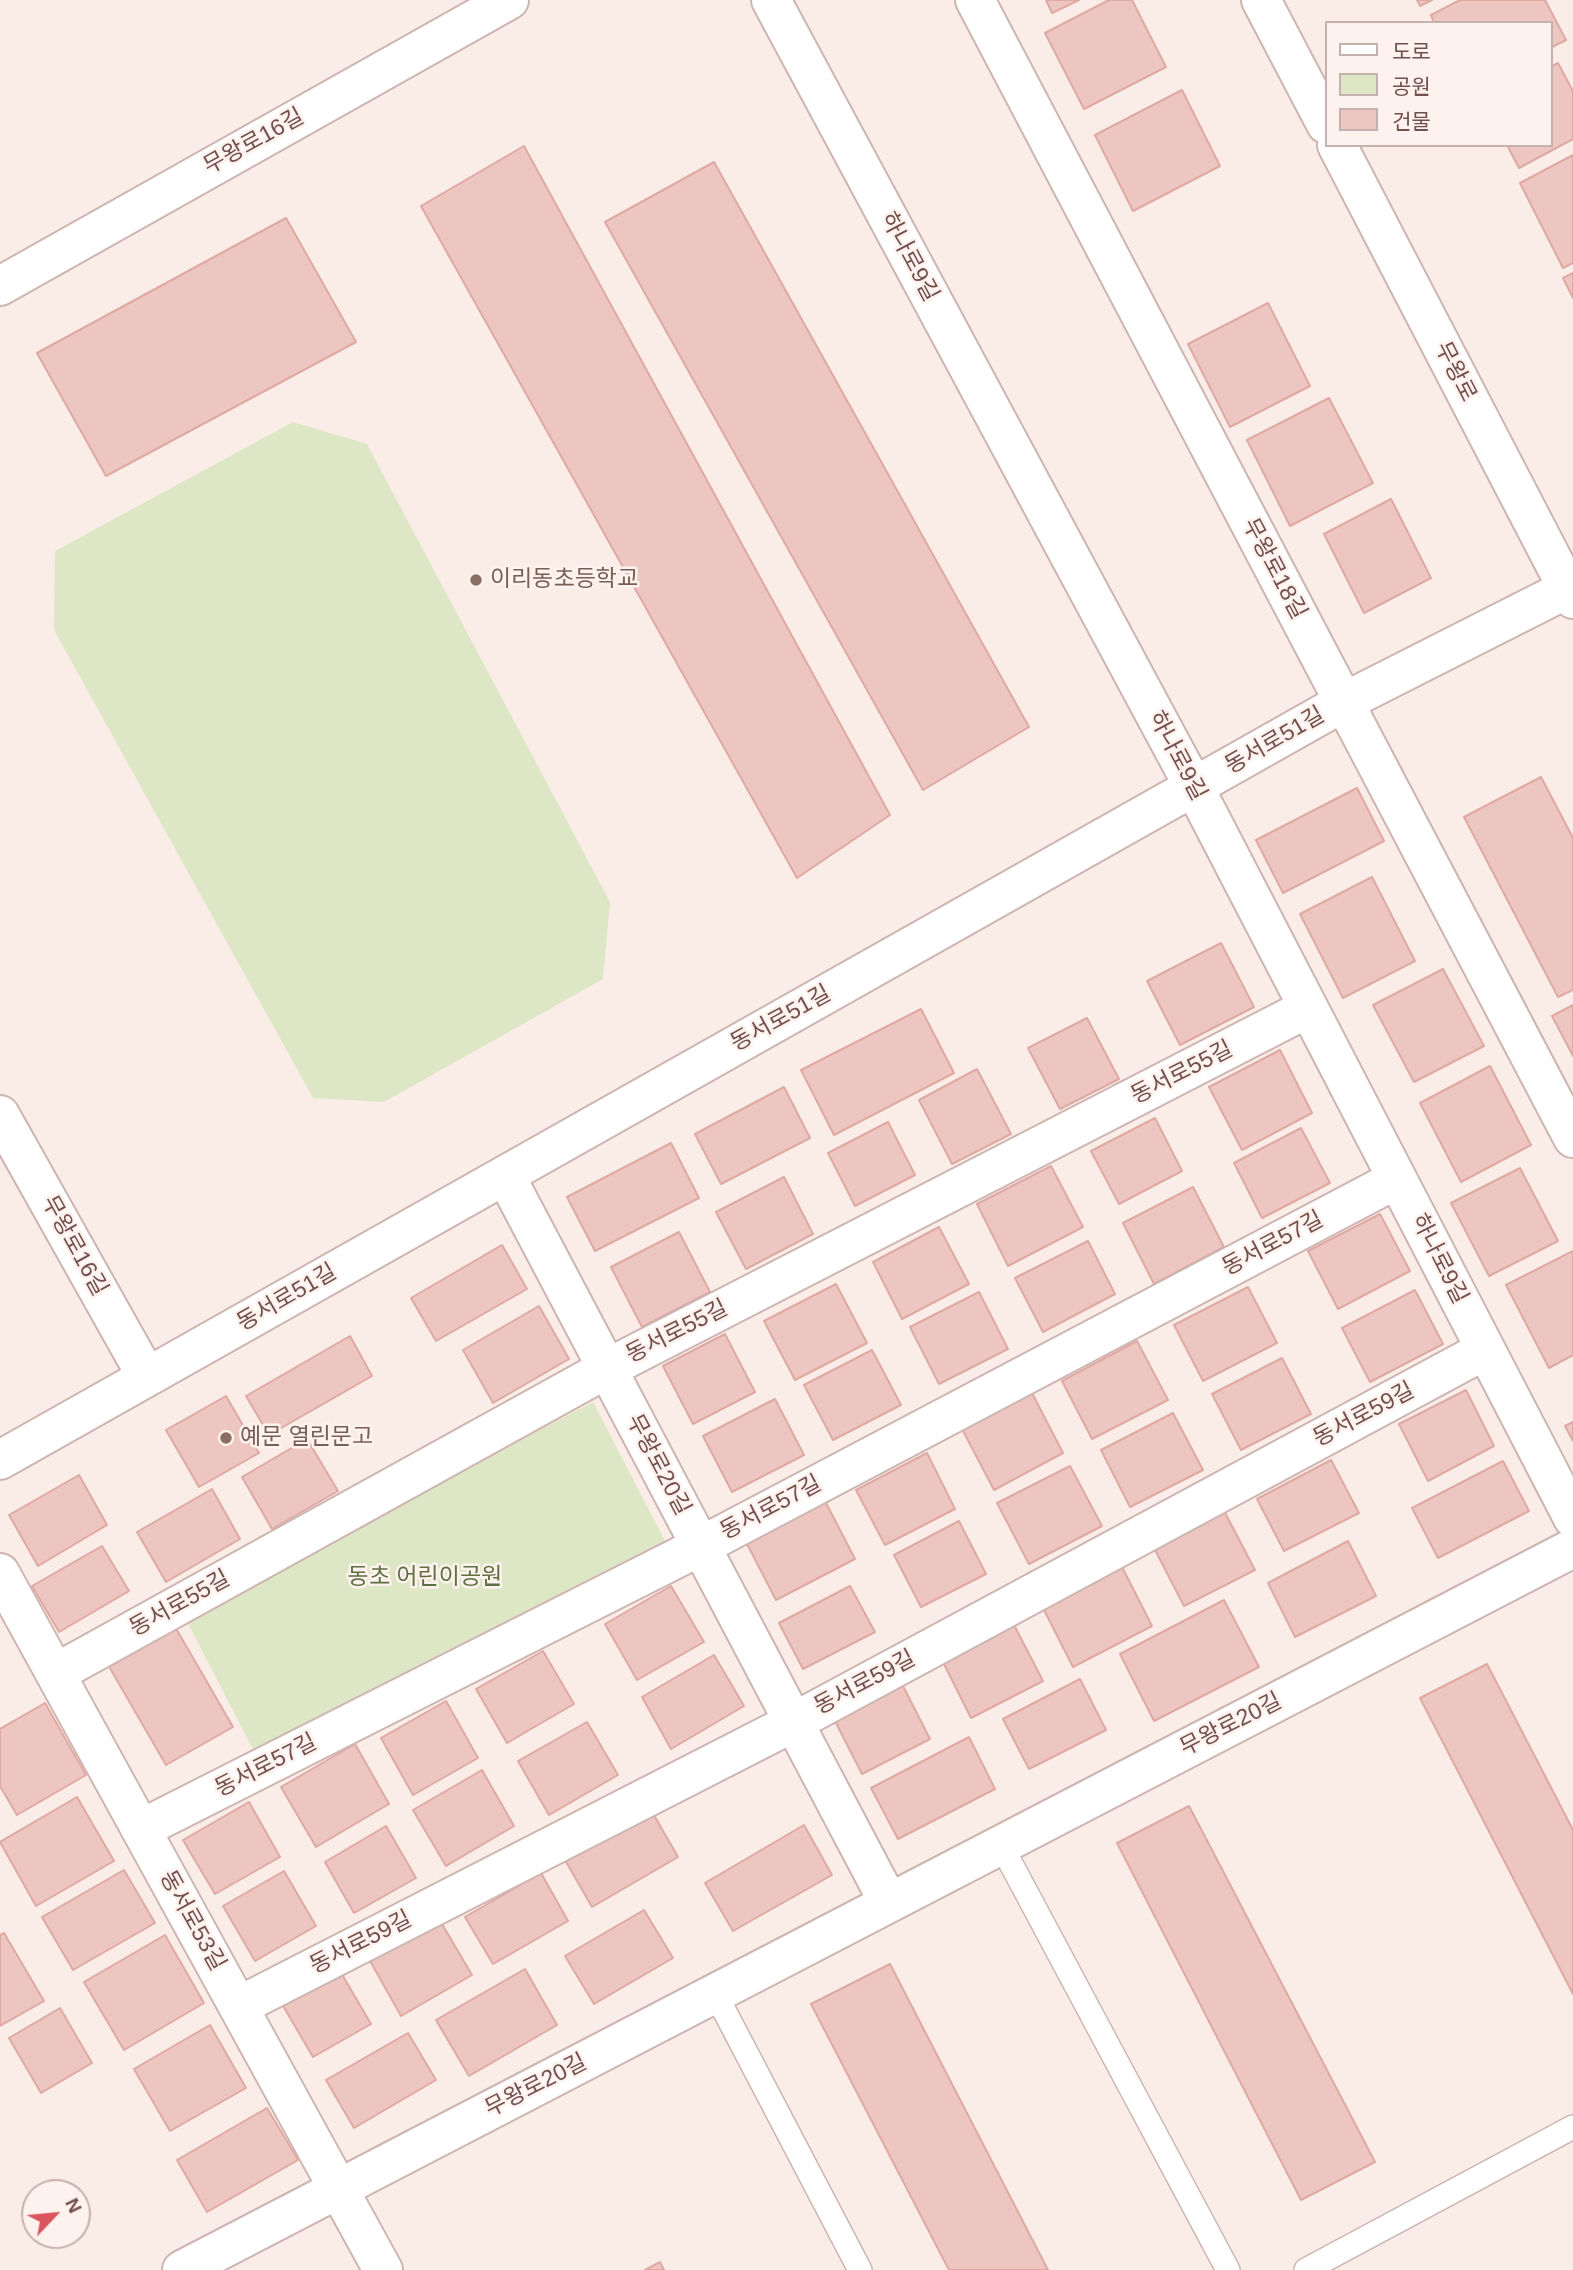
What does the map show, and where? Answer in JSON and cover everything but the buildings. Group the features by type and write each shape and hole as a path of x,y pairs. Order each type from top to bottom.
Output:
{"street":[{"name":"무왕로16길","path":"0,286 509,0"},
{"name":"하나로9길","path":"771,0 1194,787 1573,1518"},
{"name":"무왕로18길","path":"975,0 1573,1138"},
{"path":"1261,0 1324,120"},
{"path":"1277,0 1294,61"},
{"name":"무왕로","path":"1338,147 1571,591"},
{"name":"동서로51길","path":"0,1460 1344,702 1571,591"},
{"name":"동서로55길","path":"55,1673 607,1368 1308,1008"},
{"name":"무왕로16길","path":"0,1115 147,1377"},
{"name":"무왕로20길","path":"505,1175 889,1903"},
{"name":"동서로57길","path":"141,1829 701,1546 1397,1179"},
{"name":"동서로59길","path":"239,2006 794,1721 1485,1350"},
{"name":"무왕로20길","path":"183,2270 1573,1548"},
{"name":"동서로53길","path":"0,1573 383,2270"}],"lane":[{"path":"1001,1845 1228,2270"},
{"path":"715,1993 859,2270"},
{"path":"1306,2270 1573,2127"}],"green space":[{"path":"293,422 367,444 610,902 603,979 384,1102 313,1098 54,630 55,551"},
{"name":"동초 어린이공원","path":"593,1402 665,1541 256,1755 184,1616"}],"place":[{"name":"이리동초등학교","path":"476,580"},
{"name":"예문 열린문고","path":"226,1438"}]}
